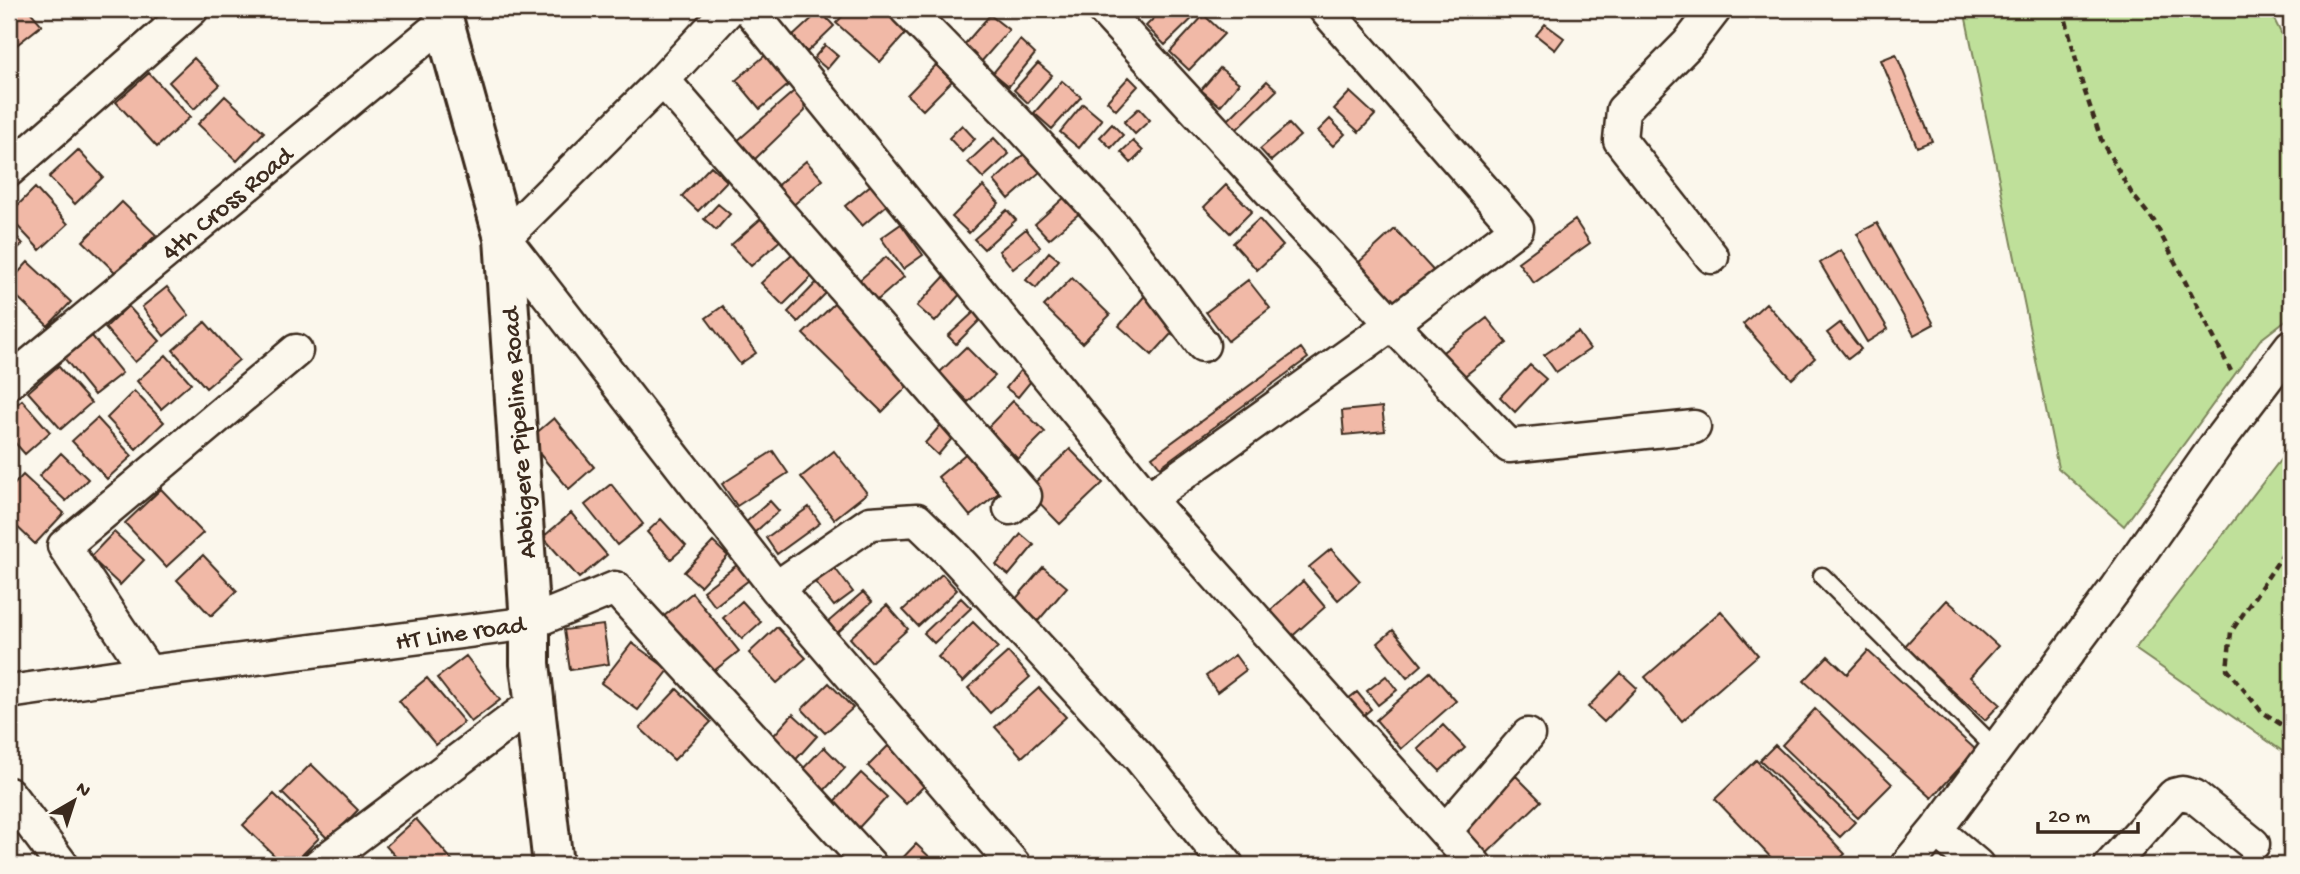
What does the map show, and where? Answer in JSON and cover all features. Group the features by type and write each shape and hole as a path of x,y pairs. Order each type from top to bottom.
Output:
{"street":[{"path":"9,170 192,9"},
{"path":"729,9 663,80 504,238 776,588 1014,865"},
{"path":"750,9 1148,499 1475,865"},
{"path":"906,9 1016,121 1114,227 1203,345"},
{"path":"1103,9 1392,324 1509,446 1693,427"},
{"path":"1148,499 1392,324 1517,228 1325,9"},
{"path":"1712,257 1620,141 1623,110 1688,44 1715,9"},
{"name":"Abbigere Pipeline Road","path":"443,15 504,238 530,623 530,664 553,865"},
{"name":"4th Cross Road","path":"9,382 443,15"},
{"path":"663,80 1025,496 1010,508"},
{"path":"1907,865 2116,588 2218,442 2291,346"},
{"path":"148,672 64,546 296,351"},
{"path":"776,588 870,523 917,520 951,553 1140,758 1227,865"},
{"name":"HT Line road","path":"9,692 530,623 615,588 870,865"},
{"path":"319,865 534,703"},
{"path":"1446,830 1528,735"},
{"path":"2111,865 2174,795 2182,793 2194,796 2253,844"},
{"path":"9,794 62,865"},
{"path":"1936,830 1977,865"}],"lane":[{"path":"1822,576 1996,749"}],"path":[{"path":"2063,9 2082,83 2102,142 2132,194 2154,221 2247,404"},
{"path":"2291,530 2288,547 2231,632 2227,669 2261,710 2291,730"}],"green space":[{"path":"1964,9 2269,9 2291,53 2291,316 2260,340 2124,526 2058,468"},
{"path":"2291,446 2291,757 2135,649"}],"building":[{"path":"9,9 28,9 42,25 14,47 9,40"},
{"path":"143,9 175,9 156,24"},
{"path":"849,9 883,9 908,31 880,62 836,23"},
{"path":"1163,9 1201,10 1165,45 1146,26"},
{"path":"820,11 834,26 807,52 792,37"},
{"path":"990,15 1009,30 981,62 963,46"},
{"path":"1204,15 1224,34 1189,70 1170,52"},
{"path":"1545,24 1564,38 1555,50 1536,35"},
{"path":"1020,40 1035,54 1009,86 993,73"},
{"path":"825,45 838,56 827,69 814,58"},
{"path":"775,47 799,76 760,109 736,80"},
{"path":"1896,54 1932,141 1917,147 1881,60"},
{"path":"194,58 220,85 194,109 169,82"},
{"path":"1038,63 1052,75 1028,103 1014,90"},
{"path":"936,65 952,81 923,110 907,95"},
{"path":"1220,68 1239,83 1220,106 1201,90"},
{"path":"149,73 190,117 157,147 116,102"},
{"path":"1129,77 1138,86 1116,110 1107,101"},
{"path":"1062,81 1081,97 1052,129 1034,113"},
{"path":"1267,81 1277,90 1236,130 1227,121"},
{"path":"801,85 805,111 753,161 736,142"},
{"path":"1350,92 1375,115 1359,132 1334,109"},
{"path":"225,96 264,132 237,161 198,124"},
{"path":"1083,104 1102,120 1079,148 1060,132"},
{"path":"1139,108 1150,120 1135,134 1124,122"},
{"path":"1330,119 1345,134 1333,146 1318,131"},
{"path":"1112,124 1123,135 1111,148 1100,137"},
{"path":"1289,124 1300,136 1271,161 1260,149"},
{"path":"962,125 975,139 962,152 949,138"},
{"path":"994,138 1009,154 983,178 968,162"},
{"path":"1133,141 1143,151 1131,163 1121,152"},
{"path":"78,150 103,177 75,204 49,177"},
{"path":"1024,154 1040,172 1009,199 994,181"},
{"path":"806,161 823,180 791,207 774,188"},
{"path":"711,166 727,181 698,211 682,196"},
{"path":"872,184 888,204 862,226 845,206"},
{"path":"1226,185 1252,211 1230,233 1204,207"},
{"path":"983,186 999,203 969,233 952,217"},
{"path":"35,188 68,224 40,250 9,217"},
{"path":"1066,196 1081,212 1049,239 1035,224"},
{"path":"122,202 156,235 117,274 83,241"},
{"path":"718,204 730,214 716,230 704,219"},
{"path":"1007,210 1016,220 984,249 974,239"},
{"path":"763,217 782,239 751,266 731,245"},
{"path":"1259,219 1283,246 1257,270 1233,243"},
{"path":"1575,220 1590,243 1534,283 1518,262"},
{"path":"1877,223 1934,324 1914,335 1857,234"},
{"path":"901,224 923,255 903,269 881,238"},
{"path":"9,228 23,244 9,256"},
{"path":"1026,229 1040,247 1013,269 999,251"},
{"path":"1395,229 1441,279 1404,313 1358,263"},
{"path":"1841,250 1888,329 1867,342 1820,263"},
{"path":"1049,252 1059,260 1036,288 1026,280"},
{"path":"792,254 813,275 783,305 761,283"},
{"path":"886,257 904,277 873,304 855,284"},
{"path":"28,262 71,302 48,326 9,289 9,283"},
{"path":"945,276 962,292 935,322 917,306"},
{"path":"1072,278 1110,315 1082,343 1044,306"},
{"path":"1248,280 1270,308 1228,341 1206,312"},
{"path":"818,281 828,291 798,322 788,312"},
{"path":"167,287 189,315 164,336 142,307"},
{"path":"1147,293 1181,323 1152,355 1119,326"},
{"path":"836,302 914,380 882,412 803,334"},
{"path":"1766,303 1815,358 1792,379 1743,324"},
{"path":"128,306 160,341 135,362 105,328"},
{"path":"723,306 756,353 740,364 706,318"},
{"path":"975,311 982,318 956,344 948,336"},
{"path":"1487,318 1507,343 1458,381 1439,355"},
{"path":"205,322 239,360 206,388 173,350"},
{"path":"1840,323 1861,349 1848,359 1827,333"},
{"path":"1578,332 1590,349 1556,372 1544,355"},
{"path":"92,336 122,373 94,395 64,358"},
{"path":"966,347 995,376 968,402 939,373"},
{"path":"1301,348 1308,358 1160,467 1152,457"},
{"path":"166,355 191,383 161,409 137,381"},
{"path":"1530,365 1546,379 1515,412 1500,397"},
{"path":"58,366 91,403 61,429 28,392"},
{"path":"1024,366 1036,375 1018,397 1006,388"},
{"path":"134,391 164,422 136,449 107,418"},
{"path":"22,400 50,432 25,454 9,436 9,411"},
{"path":"1013,401 1045,432 1018,459 987,428"},
{"path":"1382,407 1385,431 1344,435 1342,411"},
{"path":"97,418 132,456 107,479 72,441"},
{"path":"554,418 594,467 569,489 528,440"},
{"path":"946,419 959,430 938,455 925,443"},
{"path":"1070,449 1103,483 1060,524 1027,490"},
{"path":"773,451 788,473 737,506 722,484"},
{"path":"834,451 867,493 834,519 801,477"},
{"path":"969,451 1001,491 970,516 938,477"},
{"path":"61,453 88,479 66,501 39,476"},
{"path":"23,475 64,513 35,544 9,519 9,490"},
{"path":"611,484 643,524 617,545 585,505"},
{"path":"161,489 203,533 166,567 125,523"},
{"path":"770,501 779,511 754,533 745,523"},
{"path":"809,507 820,523 777,554 766,538"},
{"path":"571,513 607,555 579,578 543,537"},
{"path":"661,519 686,546 671,559 647,532"},
{"path":"114,532 144,560 120,585 90,557"},
{"path":"1021,534 1034,545 1009,575 996,565"},
{"path":"713,542 728,556 700,586 684,572"},
{"path":"1331,549 1360,581 1338,600 1309,567"},
{"path":"203,555 237,591 211,616 177,580"},
{"path":"737,565 749,580 715,606 703,591"},
{"path":"834,567 853,592 834,606 815,582"},
{"path":"1043,567 1067,587 1038,621 1014,601"},
{"path":"942,574 957,590 918,626 903,610"},
{"path":"1303,581 1325,607 1288,640 1265,615"},
{"path":"863,592 872,602 837,633 828,622"},
{"path":"692,593 739,651 710,674 663,617"},
{"path":"961,598 971,608 934,643 924,633"},
{"path":"1947,600 1998,646 1970,677 2000,704 1985,720 1904,647"},
{"path":"742,601 761,622 742,639 723,618"},
{"path":"887,605 908,629 871,662 850,638"},
{"path":"1721,611 1758,655 1682,721 1645,677"},
{"path":"973,622 998,647 963,682 938,657"},
{"path":"603,625 609,664 570,670 564,630"},
{"path":"777,627 806,658 777,683 749,653"},
{"path":"1393,630 1422,665 1407,678 1378,643"},
{"path":"632,643 669,670 638,710 601,683"},
{"path":"1868,651 1976,750 1932,798 1804,681 1828,656 1847,674"},
{"path":"1008,652 1030,677 990,713 968,688"},
{"path":"1235,655 1246,670 1217,692 1206,676"},
{"path":"466,656 500,700 471,722 437,678"},
{"path":"1430,672 1456,701 1401,749 1376,720"},
{"path":"1621,673 1637,688 1604,722 1588,707"},
{"path":"1386,676 1397,690 1378,705 1367,691"},
{"path":"427,678 464,722 436,745 399,701"},
{"path":"829,683 853,708 825,733 802,709"},
{"path":"1039,688 1066,717 1022,757 995,727"},
{"path":"677,689 711,722 674,760 640,728"},
{"path":"1357,692 1371,709 1358,720 1344,702"},
{"path":"1815,709 1892,784 1858,818 1782,745"},
{"path":"793,714 817,736 791,765 766,744"},
{"path":"1443,725 1465,748 1440,771 1418,749"},
{"path":"1775,745 1855,822 1840,837 1760,760"},
{"path":"888,746 926,784 906,804 868,766"},
{"path":"824,747 845,768 820,795 798,774"},
{"path":"1756,760 1845,854 1833,865 1778,865 1715,799"},
{"path":"311,764 358,810 329,840 282,793"},
{"path":"861,773 887,797 853,834 826,810"},
{"path":"1516,776 1541,801 1479,861 1454,835"},
{"path":"274,794 319,838 292,865 284,865 243,825"},
{"path":"416,819 452,860 446,865 403,865 386,846"},
{"path":"916,844 938,865 896,865"}]}
